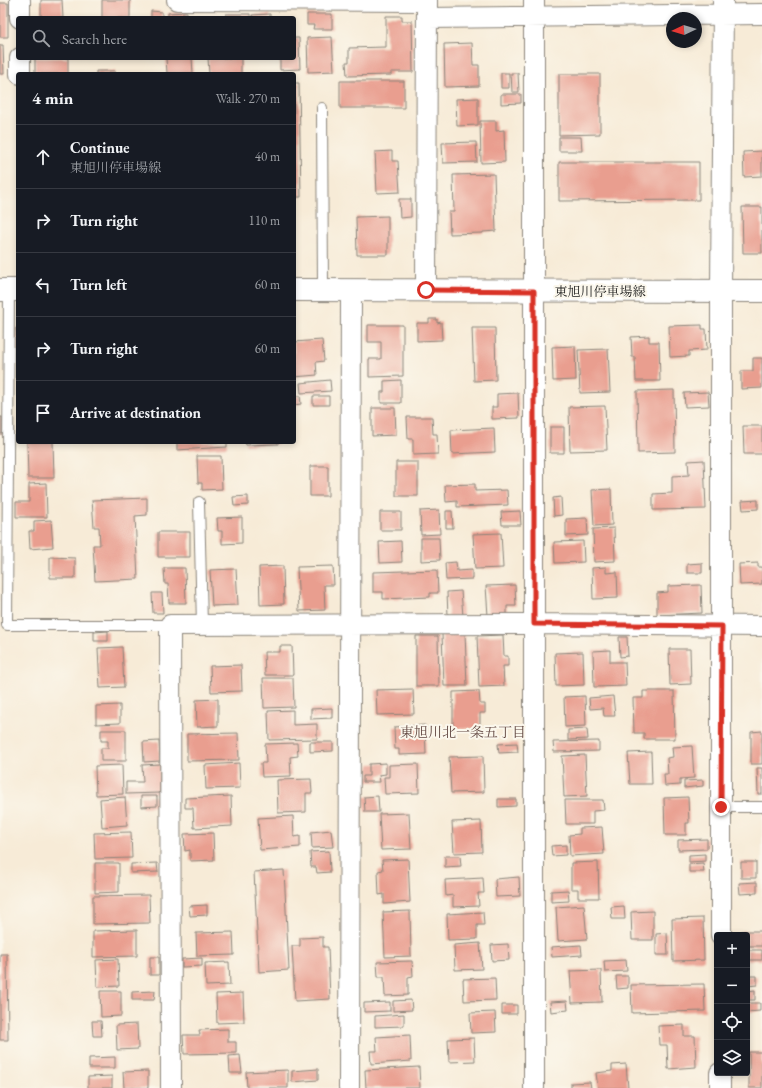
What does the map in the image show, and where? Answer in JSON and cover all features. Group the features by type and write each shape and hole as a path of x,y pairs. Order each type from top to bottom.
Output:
{"main road":[{"name":"東旭川停車場線","path":"296,290 762,291"}],"street":[{"path":"20,0 20,16"},
{"path":"177,0 534,8 723,7 762,14"},
{"path":"426,290 428,6"},
{"path":"721,932 721,291 723,7"},
{"path":"534,8 534,1088"},
{"path":"20,60 20,72"},
{"path":"349,1088 351,290"},
{"path":"171,1088 170,625 534,624 762,626"},
{"path":"720,1076 720,1088"}],"lane":[{"path":"322,108 323,290"},
{"path":"9,290 7,625 170,625"},
{"path":"199,502 202,625"},
{"path":"721,807 762,807"}],"building":[{"path":"41,0 62,0 63,16 41,16"},
{"path":"102,0 130,0 130,16 102,16"},
{"path":"0,3 8,3 8,37 0,37"},
{"path":"151,11 162,12 162,16 151,16"},
{"path":"187,12 187,16 168,16 168,13"},
{"path":"226,14 250,14 250,16 226,16"},
{"path":"270,14 270,16 252,16"},
{"path":"307,14 332,14 332,29 313,29 314,25 307,25"},
{"path":"386,16 402,16 402,21 412,21 413,72 391,72 391,75 347,76 346,62 349,62 349,48 386,47"},
{"path":"332,37 334,71 308,72 307,38"},
{"path":"296,38 299,38 300,69 280,70 280,60 296,60"},
{"path":"472,43 473,65 479,65 479,86 445,87 444,44"},
{"path":"0,45 3,45 4,74 0,74"},
{"path":"35,60 68,60 68,72 35,72"},
{"path":"166,60 192,60 193,72 167,72"},
{"path":"208,60 241,60 241,72 209,72"},
{"path":"96,71 115,71 115,72"},
{"path":"501,73 509,73 509,88 501,88"},
{"path":"511,73 518,73 519,92 512,92"},
{"path":"559,74 600,74 600,134 559,135"},
{"path":"340,81 404,81 404,108 340,108"},
{"path":"296,83 299,83 301,197 296,197"},
{"path":"501,94 521,94 521,103 501,104"},
{"path":"478,98 478,125 457,126 456,99"},
{"path":"480,121 496,121 496,131 504,130 505,162 481,163"},
{"path":"559,137 581,137 582,151 559,151"},
{"path":"476,142 477,162 443,163 442,143"},
{"path":"392,151 392,161 398,161 400,192 377,193 375,152"},
{"path":"762,151 762,176 744,177 743,152"},
{"path":"559,162 699,162 699,200 559,201"},
{"path":"494,174 496,231 450,234 449,212 454,212 453,175"},
{"path":"399,199 411,199 411,217 400,218"},
{"path":"742,207 762,207 762,253 743,253"},
{"path":"388,216 388,255 357,255 356,217"},
{"path":"429,319 437,319 437,323 441,322 442,340 417,341 417,323 429,323"},
{"path":"368,325 403,325 403,376 369,377 369,359 381,359 381,342 368,342"},
{"path":"702,325 702,329 706,329 707,350 689,351 689,356 670,357 669,326"},
{"path":"472,328 495,328 496,380 474,381"},
{"path":"649,336 649,342 659,342 660,381 636,381 635,357 632,357 631,337"},
{"path":"322,340 324,361 316,362 317,375 296,377 296,342"},
{"path":"575,346 576,380 553,381 552,347"},
{"path":"608,349 610,392 580,393 578,350"},
{"path":"753,358 762,358 762,388 741,389 741,371 753,371"},
{"path":"330,380 331,391 301,393 300,383"},
{"path":"401,380 401,403 381,403 381,392 384,392 384,381"},
{"path":"674,390 675,452 638,453 637,391"},
{"path":"708,392 709,406 685,407 684,393"},
{"path":"518,393 519,418 492,419 492,407 497,407 497,394"},
{"path":"296,396 300,396 301,404 296,405"},
{"path":"313,396 329,396 329,405 313,405"},
{"path":"605,406 607,450 570,451 569,407"},
{"path":"372,408 395,408 396,435 372,436"},
{"path":"0,417 2,417 2,434 0,434"},
{"path":"407,417 432,417 433,434 437,434 438,454 413,455 413,439 408,439"},
{"path":"743,426 762,426 762,454 744,454"},
{"path":"550,427 564,427 564,453 550,453"},
{"path":"494,428 495,452 452,454 451,430"},
{"path":"27,444 53,444 54,478 28,478"},
{"path":"177,444 227,444 227,447 177,450"},
{"path":"246,444 278,444 246,445"},
{"path":"197,456 221,456 222,489 202,490 202,483 198,483"},
{"path":"704,460 706,509 653,510 653,494 672,493 672,476 689,475 688,461"},
{"path":"396,462 418,462 418,496 396,496"},
{"path":"310,466 328,466 328,496 310,496"},
{"path":"46,483 47,517 16,517 16,502 29,502 29,484"},
{"path":"475,484 475,491 507,490 508,505 457,507 457,501 446,502 445,485"},
{"path":"611,489 612,525 594,526 592,490"},
{"path":"248,496 248,505 234,506 233,497"},
{"path":"561,497 562,515 554,516 553,498"},
{"path":"147,498 147,515 135,516 138,579 95,581 93,545 100,545 99,527 94,527 92,500"},
{"path":"758,500 758,509 743,510 742,501"},
{"path":"439,510 440,534 421,535 420,511"},
{"path":"446,511 452,511 453,528 446,528"},
{"path":"520,511 521,525 502,525 501,512"},
{"path":"380,512 401,512 401,530 380,530"},
{"path":"242,517 242,543 222,544 222,531 218,531 217,518"},
{"path":"587,518 588,535 566,536 566,519"},
{"path":"51,520 53,547 30,549 29,531 34,531 34,521"},
{"path":"614,528 615,561 594,562 593,529"},
{"path":"158,532 190,532 190,557 158,557"},
{"path":"501,533 503,568 475,569 473,534"},
{"path":"421,538 439,538 440,560 421,561"},
{"path":"401,541 402,562 380,563 379,542"},
{"path":"583,541 584,562 555,563 554,542"},
{"path":"50,557 75,558 75,578 50,578"},
{"path":"456,562 457,571 472,570 472,579 446,580 445,563"},
{"path":"702,563 702,573 687,573 687,564"},
{"path":"758,563 758,567 762,567 762,584 740,585 739,564"},
{"path":"283,566 284,604 260,605 259,567"},
{"path":"333,566 334,585 324,585 325,610 299,611 297,567"},
{"path":"606,567 606,573 617,572 618,598 593,599 592,568"},
{"path":"164,568 185,568 186,603 169,603 168,584 165,584"},
{"path":"236,569 238,605 212,606 210,570"},
{"path":"437,570 438,593 430,593 430,597 383,599 383,592 373,592 373,572"},
{"path":"515,585 516,606 507,606 507,615 488,616 486,586"},
{"path":"701,585 702,613 657,615 657,593 668,592 668,586"},
{"path":"461,591 463,616 448,616 447,592"},
{"path":"152,593 162,593 163,613 153,613"},
{"path":"108,631 108,641 94,641 94,632"},
{"path":"465,633 467,686 444,686 442,634"},
{"path":"503,635 504,656 508,656 508,666 503,666 504,686 479,687 477,636"},
{"path":"416,636 438,636 439,686 416,686"},
{"path":"619,637 627,637 628,656 620,657"},
{"path":"280,646 292,646 293,675 265,675 264,652 280,652"},
{"path":"122,647 124,687 100,688 98,648"},
{"path":"669,649 690,649 691,684 670,685"},
{"path":"610,650 610,662 625,662 626,686 594,687 593,651"},
{"path":"583,652 584,685 556,686 555,653"},
{"path":"241,665 242,691 211,692 210,666"},
{"path":"263,678 293,678 294,707 264,708"},
{"path":"413,689 414,714 377,715 376,690"},
{"path":"479,691 480,704 485,704 485,713 480,713 480,728 453,729 453,692"},
{"path":"643,691 674,691 675,739 644,739 644,733 634,733 633,698 643,698"},
{"path":"585,696 586,726 565,727 564,697"},
{"path":"613,696 615,716 604,716 603,708 590,709 589,698"},
{"path":"218,699 218,726 197,727 196,700"},
{"path":"120,705 120,723 96,724 96,706"},
{"path":"332,708 332,718 311,719 311,709"},
{"path":"293,710 293,725 317,724 317,739 269,740 268,711"},
{"path":"425,725 426,754 399,755 399,749 395,749 394,727"},
{"path":"587,729 588,739 568,740 568,730"},
{"path":"101,730 126,730 126,761 101,761 101,748 108,748 108,741 101,741"},
{"path":"762,731 762,764 751,764 751,732"},
{"path":"238,733 239,760 187,761 187,734"},
{"path":"159,741 160,761 144,762 143,742"},
{"path":"599,741 599,751 554,752 553,742"},
{"path":"310,742 333,742 333,751 310,752"},
{"path":"297,743 298,756 290,757 291,776 262,777 261,763 266,763 265,744"},
{"path":"517,743 518,752 499,753 498,744"},
{"path":"692,746 694,778 680,779 680,785 665,786 664,774 668,774 667,758 673,757 672,747"},
{"path":"651,752 652,784 630,784 628,753"},
{"path":"585,755 587,796 564,797 562,756"},
{"path":"483,756 484,792 451,793 449,757"},
{"path":"239,763 240,788 206,789 205,765"},
{"path":"386,763 386,774 379,775 380,782 363,782 363,776 369,776 369,764"},
{"path":"160,764 160,793 126,794 126,782 143,782 142,765"},
{"path":"418,764 419,793 385,794 384,777 389,777 389,765"},
{"path":"122,765 123,794 96,795 95,766"},
{"path":"757,768 762,768 762,794 758,794"},
{"path":"311,779 312,793 306,793 306,812 278,813 277,780"},
{"path":"703,780 703,786 684,788 684,781"},
{"path":"141,796 157,796 157,806 141,807"},
{"path":"231,796 232,826 194,828 193,808 185,808 185,798"},
{"path":"378,796 379,812 365,812 364,797"},
{"path":"125,797 127,825 102,827 100,799"},
{"path":"688,797 689,823 686,823 686,835 665,835 664,798"},
{"path":"498,799 516,799 516,806 498,807"},
{"path":"565,800 603,800 604,810 593,811 593,824 566,824"},
{"path":"409,813 411,849 381,850 379,814"},
{"path":"293,816 294,837 300,836 300,847 260,850 258,818"},
{"path":"481,821 482,852 454,853 452,822"},
{"path":"602,827 604,854 570,856 569,835 580,834 580,828"},
{"path":"331,830 333,847 312,848 311,832"},
{"path":"131,832 132,858 95,859 94,833"},
{"path":"213,833 214,860 190,861 190,850 185,851 184,834"},
{"path":"707,839 707,849 678,850 678,840"},
{"path":"566,845 566,855 552,856 551,846"},
{"path":"329,851 330,872 317,873 316,867 311,867 310,852"},
{"path":"705,854 705,861 689,862 689,855"},
{"path":"445,856 460,856 461,866 445,867"},
{"path":"408,859 410,902 384,904 384,894 379,895 378,871 383,870 382,860"},
{"path":"598,862 599,898 578,898 578,889 571,889 571,863"},
{"path":"741,862 756,862 756,878 741,878"},
{"path":"95,863 119,863 119,892 95,893"},
{"path":"157,863 158,872 131,873 131,864"},
{"path":"703,863 704,872 689,872 689,864"},
{"path":"284,870 289,970 259,972 254,872"},
{"path":"519,877 520,896 496,897 495,879"},
{"path":"483,878 484,893 478,893 479,906 453,907 453,895 446,896 445,880"},
{"path":"757,882 757,893 740,894 739,883"},
{"path":"568,890 569,901 551,902 551,891"},
{"path":"149,895 150,923 93,924 93,896"},
{"path":"207,905 207,915 190,916 189,906"},
{"path":"584,905 587,939 558,941 556,907"},
{"path":"624,906 625,919 612,919 611,907"},
{"path":"410,911 411,956 385,957 383,912"},
{"path":"653,911 653,940 632,940 631,912"},
{"path":"483,912 484,925 477,925 477,939 448,940 447,914"},
{"path":"703,918 704,960 673,961 672,919"},
{"path":"137,930 137,956 93,957 93,931"},
{"path":"762,931 762,946 750,946 750,932 741,932"},
{"path":"233,932 234,955 197,956 196,933"},
{"path":"667,933 668,955 656,955 656,934"},
{"path":"323,937 323,947 328,947 330,999 295,1001 292,946 300,946 300,938"},
{"path":"480,943 482,969 455,970 454,945"},
{"path":"508,944 509,960 492,961 491,945"},
{"path":"581,945 582,955 552,957 551,947"},
{"path":"750,950 762,950 762,960 750,960"},
{"path":"0,954 7,954 8,1040 0,1040"},
{"path":"150,957 159,957 159,975 150,975"},
{"path":"202,958 202,966 182,967 182,959"},
{"path":"118,959 119,986 97,987 96,960"},
{"path":"626,960 627,971 605,972 604,961"},
{"path":"412,961 413,976 408,977 408,995 385,996 384,977 378,977 377,962"},
{"path":"229,962 230,985 206,986 205,963"},
{"path":"601,970 602,1002 572,1003 570,971"},
{"path":"616,976 628,976 628,988 617,989"},
{"path":"750,976 757,976 757,985 750,986"},
{"path":"495,978 496,1000 464,1001 463,979"},
{"path":"704,984 705,1011 632,1013 631,985"},
{"path":"755,990 755,1000 750,1000 750,991"},
{"path":"100,991 121,991 121,1016 101,1017"},
{"path":"155,991 154,1000 132,1000 132,992"},
{"path":"243,993 244,1022 217,1023 216,994"},
{"path":"411,1000 412,1010 393,1011 393,1001"},
{"path":"567,1001 568,1010 551,1012 550,1002"},
{"path":"390,1002 390,1011 364,1012 364,1003"},
{"path":"750,1003 760,1003 760,1011 750,1012"},
{"path":"502,1005 517,1005 517,1014 502,1014"},
{"path":"495,1012 496,1032 471,1033 470,1013"},
{"path":"404,1014 404,1026 375,1027 375,1016"},
{"path":"92,1021 101,1021 102,1036 93,1036"},
{"path":"137,1024 138,1049 117,1050 116,1025"},
{"path":"684,1025 684,1036 695,1036 696,1067 668,1069 667,1045 659,1045 658,1026"},
{"path":"228,1029 228,1042 236,1042 236,1053 184,1054 183,1035 200,1035 199,1030"},
{"path":"410,1035 411,1061 371,1064 370,1051 377,1051 376,1037"},
{"path":"474,1038 475,1061 449,1062 448,1039"},
{"path":"750,1052 762,1052 762,1088 749,1088"},
{"path":"240,1055 242,1073 230,1073 229,1056"},
{"path":"115,1057 115,1068 89,1068 89,1058"},
{"path":"626,1064 628,1088 598,1088 596,1073 612,1071 612,1065"},
{"path":"419,1067 420,1088 366,1088 365,1070"},
{"path":"318,1069 318,1080 292,1082 292,1071"},
{"path":"288,1070 288,1088 247,1088 246,1072"},
{"path":"148,1071 148,1088 124,1088 123,1072"},
{"path":"112,1076 112,1088 88,1088 88,1077"},
{"path":"590,1082 591,1088 571,1088 571,1083"}],"district":[{"name":"東旭川北一条五丁目","path":"463,732"}],"route":[{"path":"426,290 534,291 534,624 722,626 721,807"}]}
